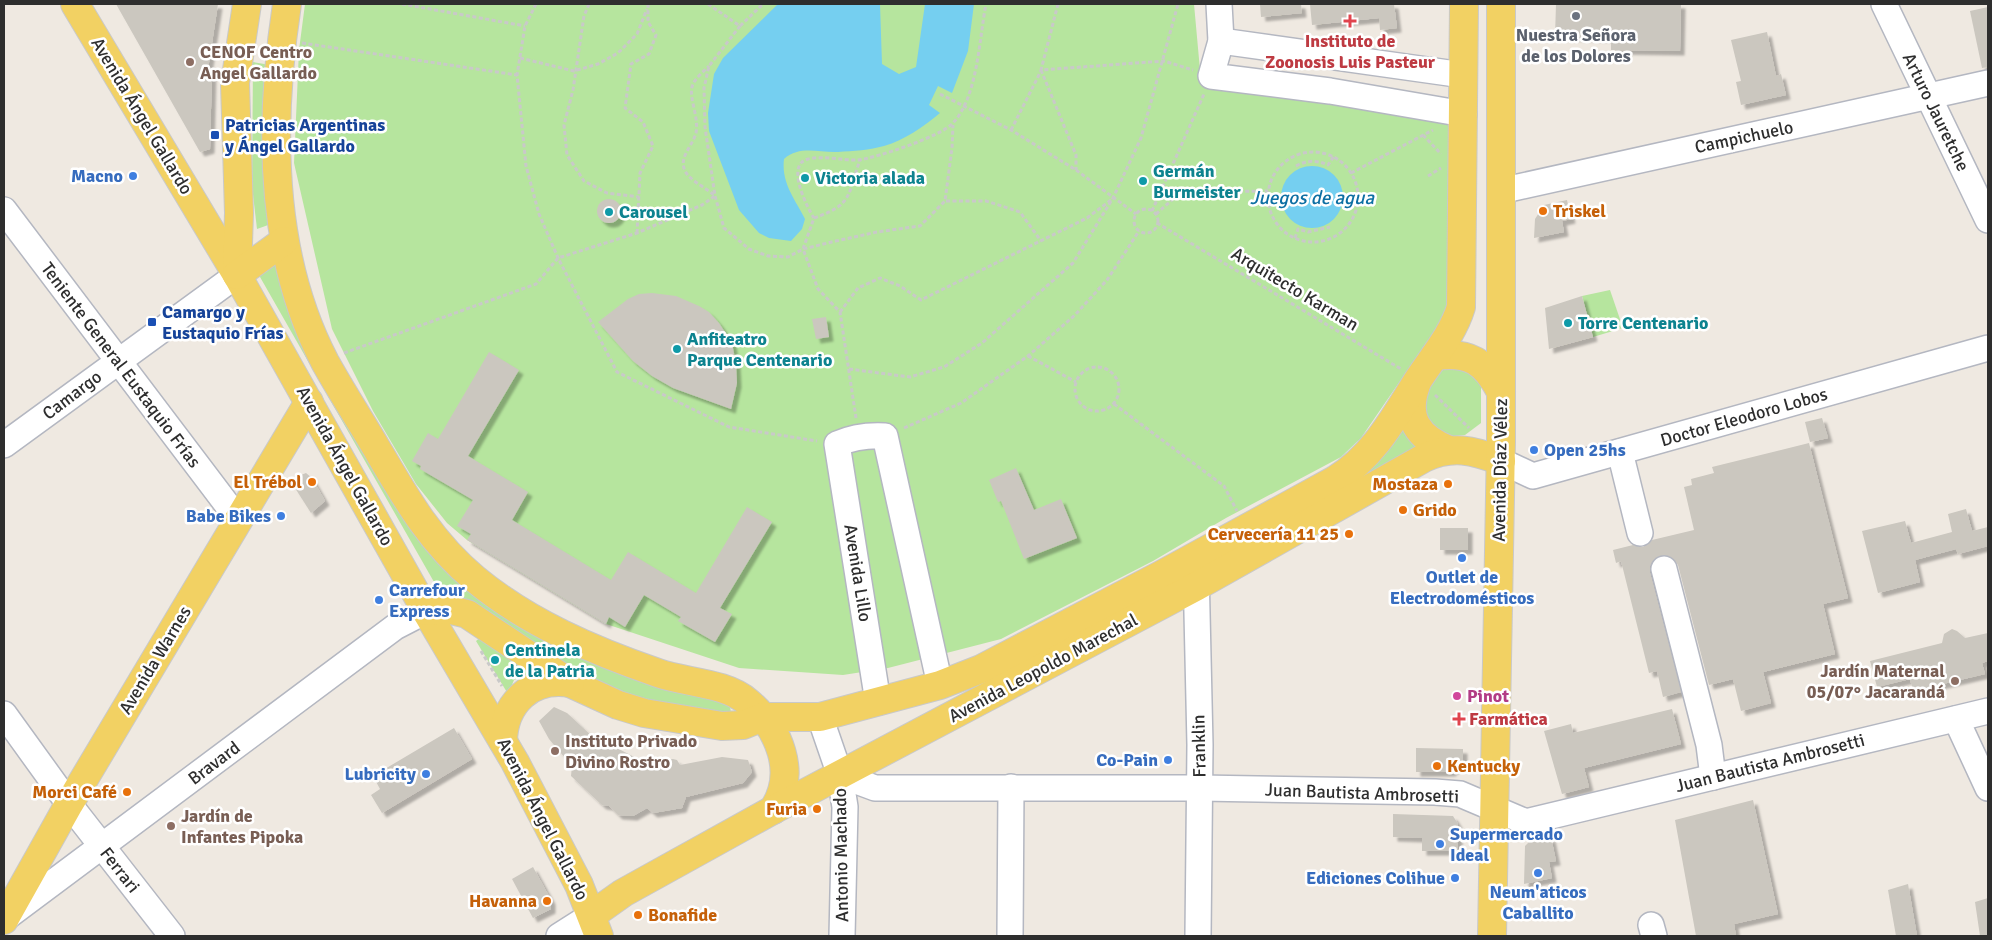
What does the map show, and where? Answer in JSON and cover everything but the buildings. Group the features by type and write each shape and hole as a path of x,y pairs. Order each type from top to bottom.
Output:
{"main road":[{"name":"Avenida Ángel Gallardo","path":"75,4 237,275 426,612 503,741 579,886 596,926"},
{"path":"237,275 239,213 235,111 239,53 247,4"},
{"path":"287,4 280,50 276,106 284,241 298,296 325,360 424,527 442,548 477,581 530,616 595,650 661,674 729,691 747,700 763,717 780,744 785,768 781,798 773,810"},
{"path":"1435,356 1455,323 1461,307 1464,4"},
{"name":"Avenida Díaz Vélez","path":"1492,936 1501,392 1501,4"},
{"path":"239,53 245,46 256,42 267,44 275,52 280,50"},
{"path":"1463,224 1500,191"},
{"path":"237,275 284,241"},
{"path":"1435,356 1456,354 1474,360 1488,371 1501,392"},
{"name":"Avenida Leopoldo Marechal","path":"570,684 618,705 675,720 722,726 743,725 763,717 820,717 940,685 1003,659 1196,557 1335,480 1362,461 1387,430 1435,356"},
{"path":"1419,379 1412,403 1414,420 1425,436 1449,450"},
{"name":"Avenida Warnes","path":"4,919 69,804 309,402"},
{"name":"Avenida Leopoldo Marechal","path":"596,926 623,893 773,810 1197,586 1430,455 1449,450 1469,450 1500,462"},
{"path":"426,612 447,609 467,614 570,684"},
{"path":"503,741 507,716 512,705 524,694 546,683 570,684"}],"street":[{"path":"1219,4 1220,41 1212,76 1330,91 1464,114"},
{"name":"Arturo Jauretche","path":"1884,4 1988,220"},
{"path":"1220,41 1463,75"},
{"name":"Campichuelo","path":"1500,191 1988,83"},
{"name":"Teniente General Eustaquio Frías","path":"4,210 238,519"},
{"name":"Camargo","path":"4,445 118,360 159,334 237,275"},
{"name":"Doctor Eleodoro Lobos","path":"1500,462 1533,476 1987,353"},
{"path":"848,441 885,436 940,685"},
{"name":"Avenida Lillo","path":"848,441 878,702"},
{"path":"1620,452 1640,533"},
{"name":"Franklin","path":"1196,557 1200,788 1198,936"},
{"path":"1664,569 1711,762 1988,695"},
{"name":"Bravard","path":"4,919 395,627 426,612"},
{"name":"Juan Bautista Ambrosetti","path":"840,775 875,788 1200,788 1435,792 1460,794 1526,822 1711,762 1956,719 1988,711"},
{"name":"Ferrari","path":"4,714 69,804 172,936"},
{"name":"Antonio Machado","path":"820,717 840,775 845,807 842,936"},
{"path":"1956,719 1988,788"},
{"path":"1010,936 1011,787"},
{"path":"559,936 596,926"}],"path":[{"path":"402,4 525,26"},
{"path":"536,4 525,26 517,75 526,166 539,214 558,258 617,372 729,427 848,441 849,369 840,312 818,289 803,249 814,218 798,179 801,163 811,158 860,160 898,149 953,125"},
{"path":"588,4 574,71 573,90 564,125 567,155 584,181 607,193 639,197"},
{"path":"520,58 574,71 598,64 618,52 637,34 649,4"},
{"path":"637,233 640,172 653,146 643,122 625,108 631,64 649,54 656,34 648,22 649,4"},
{"path":"708,4 740,26"},
{"path":"715,196 706,186 687,174 683,167 684,156 692,146 696,131 696,107 691,95 692,85 740,26 763,4"},
{"path":"709,66 704,88 705,127 715,196 724,228 749,249 768,256 788,257 803,249 878,232 920,226 945,201 953,125 964,106 974,76 986,4"},
{"path":"1011,130 1041,70 1056,4"},
{"path":"849,369 910,378 944,367 982,343 1074,263 1113,198 1141,138 1164,61 1178,4"},
{"path":"280,50 517,75"},
{"path":"1041,70 1164,61 1212,76 1154,212 1157,223 1152,231 1139,231"},
{"path":"1041,70 1076,155 1076,170"},
{"path":"940,94 1011,130 1076,170 1136,214"},
{"path":"1351,172 1464,114"},
{"path":"1423,135 1443,157"},
{"path":"1316,151 1334,156 1344,163 1351,172 1358,190 1358,204 1353,218 1344,230 1332,238 1318,242 1295,238 1278,227 1270,214 1269,183 1276,169 1287,159 1301,152 1316,151"},
{"path":"1296,166 1304,162 1315,161 1328,165 1334,156"},
{"path":"814,218 834,212 845,202 850,193 860,160"},
{"path":"1154,212 1181,192 1268,191"},
{"path":"325,360 536,284 558,258 637,233 702,205 715,196"},
{"path":"840,312 858,288 880,278 900,286 921,300 1087,218 1113,198"},
{"path":"945,201 986,201 1020,212 1041,241"},
{"path":"1139,231 1134,223 1136,214 1144,209 1154,212"},
{"name":"Arquitecto Karman","path":"1157,223 1419,379 1469,428"},
{"path":"1295,238 1298,229 1308,232 1330,228"},
{"path":"885,436 961,403 1028,356 1075,315 1107,280 1139,231"},
{"path":"1028,356 1076,382"},
{"path":"1093,367 1108,370 1118,382 1118,397 1114,404 1100,412 1086,409 1076,397 1076,382 1086,370 1093,367"},
{"path":"1114,404 1224,486 1247,529"}],"green space":[{"path":"305,4 1194,4 1201,81 1450,116 1451,294 1444,317 1361,438 1341,457 1226,518 1153,561 1001,639 888,668 843,675 739,668 606,624 467,540 447,523 416,484 373,411 332,329 294,163 299,50"},
{"path":"253,62 270,65 271,224 257,229 252,186"},
{"path":"276,256 447,566 730,706 731,713 725,717 630,699 590,683 442,596 260,277 259,271"},
{"path":"1610,290 1623,328 1593,337 1582,296"},
{"path":"1446,368 1464,369 1481,385 1481,423 1465,435 1445,437 1430,427 1423,411 1424,394 1434,376"},
{"path":"1404,424 1423,447 1357,478"},
{"path":"482,636 529,673 514,680 508,694 476,641"}],"water":[{"path":"778,4 880,4 882,64 899,74 916,67 925,4 974,4 968,51 952,93 938,86 929,105 940,113 914,132 884,146 838,152 803,151 784,159 787,183 805,219 802,229 791,241 769,238 759,233 739,210 709,131 708,113 714,74 723,58"},
{"name":"Juegos de agua","path":"1312,166 1324,168 1334,175 1341,185 1343,197 1341,209 1334,219 1324,226 1312,228 1300,226 1290,219 1283,209 1281,197 1283,185 1290,175 1300,168"}],"place":[{"name":"Nuestra Señora de los Dolores","path":"1576,16"},
{"name":"Instituto de Zoonosis Luis Pasteur","path":"1350,21"},
{"name":"CENOF Centro Angel Gallardo","path":"190,62"},
{"name":"Patricias Argentinas y Ángel Gallardo","path":"215,135"},
{"name":"Macno","path":"133,176"},
{"name":"Victoria alada","path":"805,178"},
{"name":"Germán Burmeister","path":"1143,181"},
{"name":"Triskel","path":"1543,211"},
{"name":"Carousel","path":"609,212"},
{"name":"Camargo y Eustaquio Frías","path":"152,322"},
{"name":"Torre Centenario","path":"1568,323"},
{"name":"Anfiteatro Parque Centenario","path":"677,349"},
{"name":"Open 25hs","path":"1534,450"},
{"name":"El Trébol","path":"312,482"},
{"name":"Mostaza","path":"1448,484"},
{"name":"Grido","path":"1403,510"},
{"name":"Babe Bikes","path":"281,516"},
{"name":"Cervecería 11 25","path":"1349,534"},
{"name":"Outlet de Electrodomésticos","path":"1462,558"},
{"name":"Carrefour Express","path":"379,600"},
{"name":"Centinela de la Patria","path":"495,660"},
{"name":"Jardín Maternal 05/07° Jacarandá","path":"1955,681"},
{"name":"Pinot","path":"1457,696"},
{"name":"Farmática","path":"1459,719"},
{"name":"Instituto Privado Divino Rostro","path":"555,751"},
{"name":"Co-Pain","path":"1168,760"},
{"name":"Kentucky","path":"1437,766"},
{"name":"Lubricity","path":"426,774"},
{"name":"Morci Café","path":"127,792"},
{"name":"Furia","path":"817,809"},
{"name":"Jardín de Infantes Pipoka","path":"171,826"},
{"name":"Supermercado Ideal","path":"1440,844"},
{"name":"Neum'aticos Caballito","path":"1538,873"},
{"name":"Ediciones Colihue","path":"1455,878"},
{"name":"Havanna","path":"547,901"},
{"name":"Bonafide","path":"638,915"}]}
